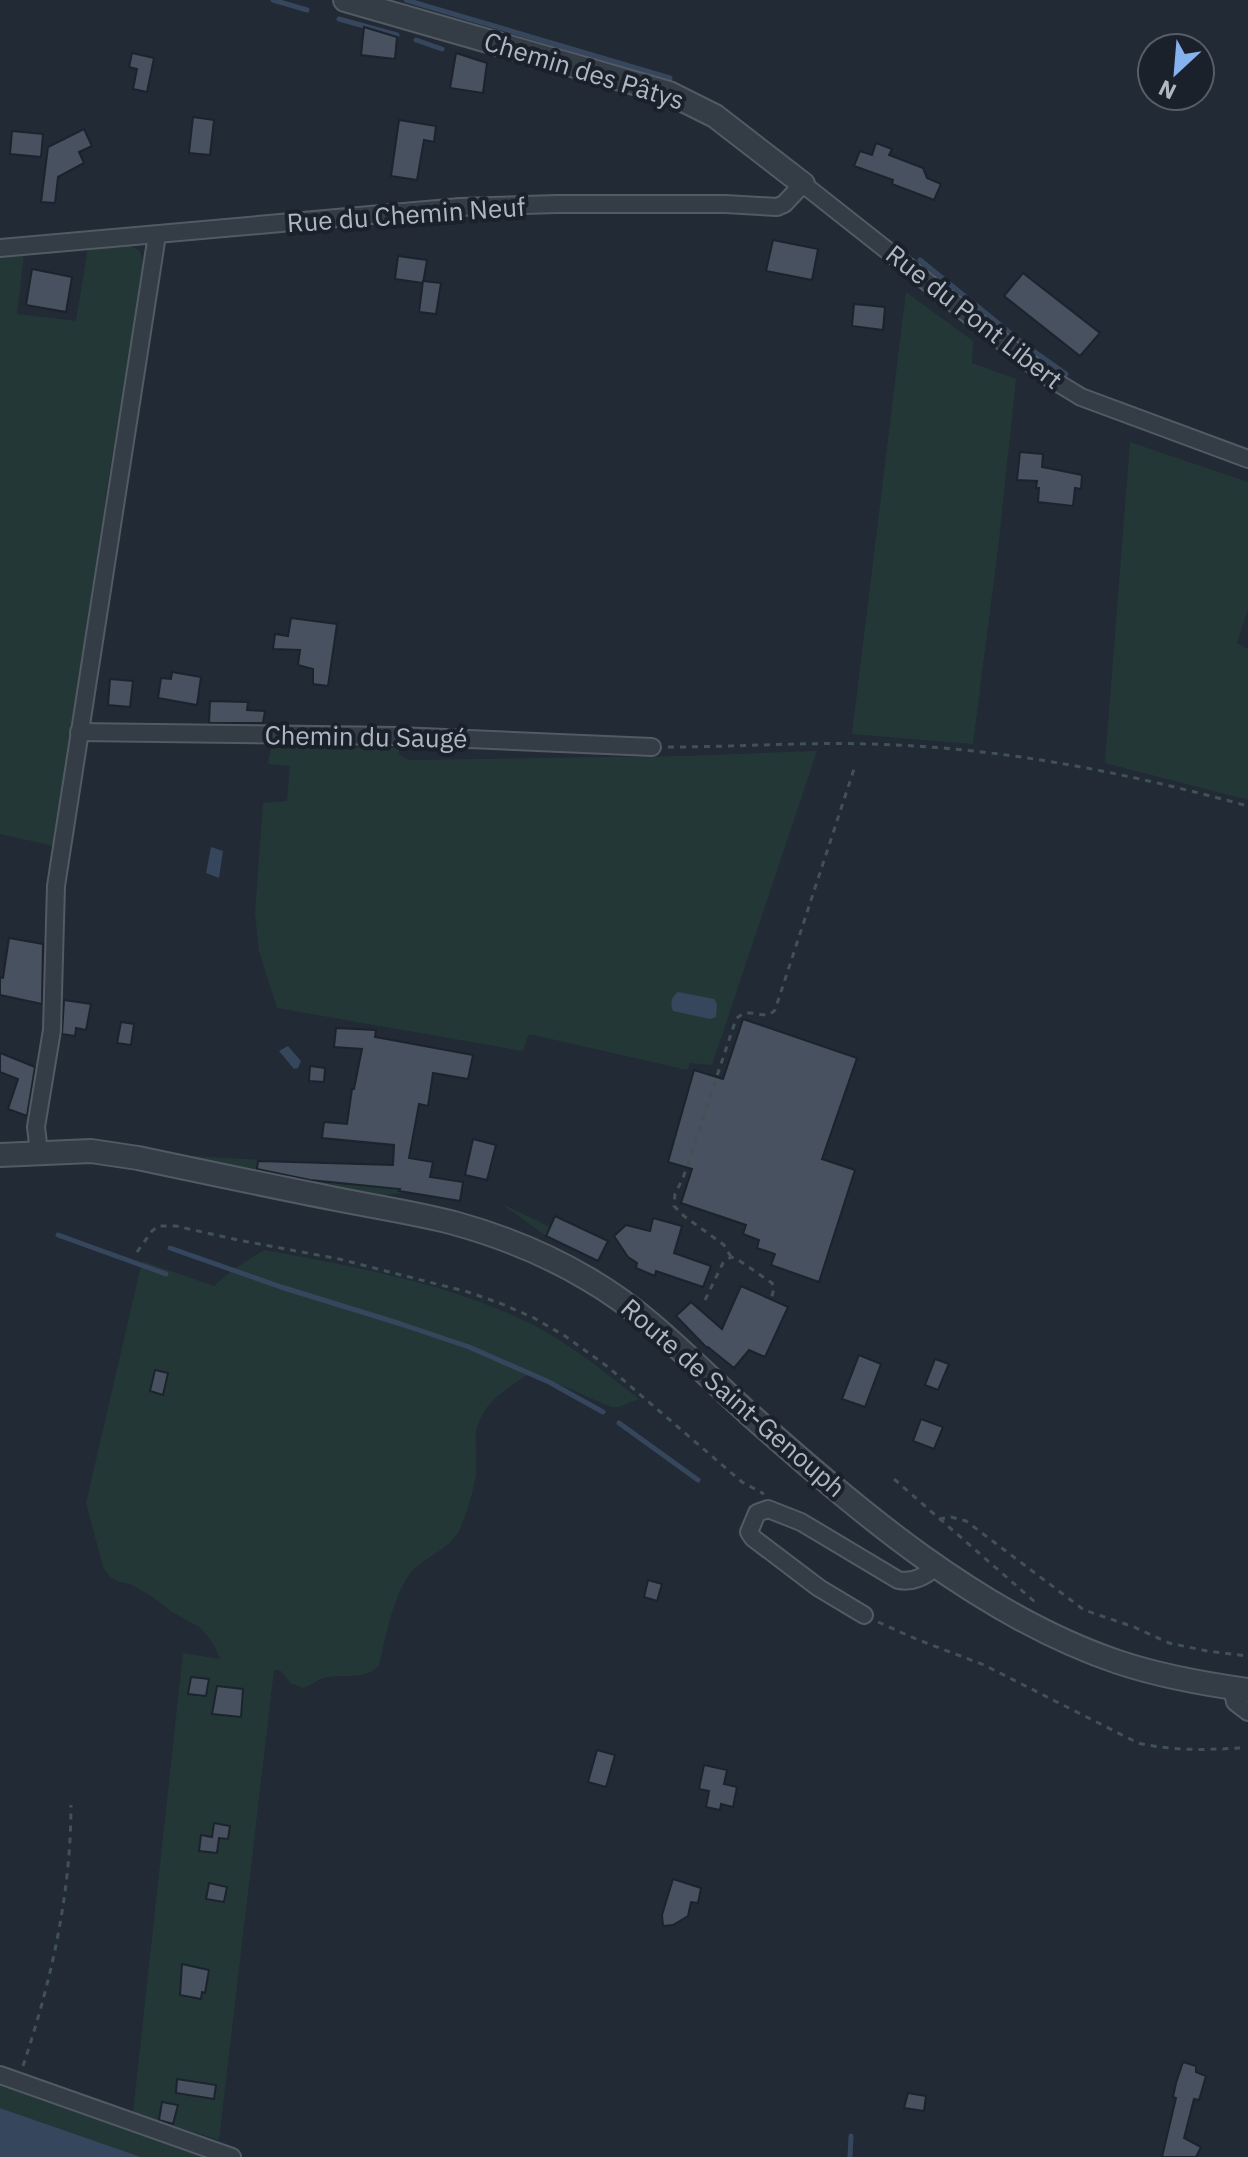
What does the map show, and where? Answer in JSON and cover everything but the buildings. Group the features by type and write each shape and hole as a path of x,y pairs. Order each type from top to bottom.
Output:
{"street":[{"name":"Chemin des Pâtys","path":"345,0 669,93 715,116 803,184"},
{"name":"Rue du Chemin Neuf","path":"0,248 460,207 725,204 777,207 803,184"},
{"name":"Rue du Pont Libert","path":"803,184 1045,375 1081,397 1248,459"},
{"path":"39,1152 36,1127 52,1030 56,886 157,235"},
{"name":"Chemin du Saugé","path":"79,732 399,736 652,747"},
{"name":"Route de Saint-Genouph","path":"0,1155 91,1151 138,1158 453,1223 537,1251 591,1280 644,1317 770,1433 878,1521 937,1566 1033,1626 1118,1662 1240,1689"},
{"path":"864,1615 810,1582 750,1535 749,1527 757,1513 772,1510 801,1522 898,1580 920,1578 937,1566"},
{"path":"1240,1689 1232,1693 1235,1702 1248,1712"},
{"path":"0,2075 232,2157"}],"path":[{"path":"652,747 867,743 987,752 1102,769 1248,806"},
{"path":"771,1300 772,1283 731,1257 724,1245 684,1216 674,1206 675,1194 736,1019 748,1012 766,1016 775,1010 855,766"},
{"path":"137,1252 159,1226 176,1226 339,1259 468,1292 502,1304 565,1336 608,1367 742,1482 764,1494 772,1510"},
{"path":"705,1300 723,1263 731,1257"},
{"path":"894,1479 1042,1609"},
{"path":"939,1519 951,1517 966,1521 1084,1610 1169,1643 1248,1656"},
{"path":"864,1615 984,1665 1138,1743 1194,1751 1240,1748"},
{"path":"18,2081 38,2021 64,1905 71,1805"}],"shaded area":[{"path":"131,246 140,251 144,268 108,481 54,846 0,834 0,257 24,254 17,314 76,321 88,247"},
{"path":"906,292 973,341 972,363 1016,379 973,744 852,734"},
{"path":"1130,442 1248,482 1248,609 1237,643 1248,649 1248,800 1105,763"},
{"path":"271,748 399,748 399,754 411,760 817,751 712,1065 690,1063 687,1070 529,1034 523,1051 277,1008 259,951 255,913 263,803 287,801 290,766 268,764"},
{"path":"172,1157 265,1160 271,1164 279,1161 280,1172 299,1176 299,1179 410,1192 380,1196"},
{"path":"500,1203 550,1227 546,1236"},
{"path":"264,1250 429,1285 492,1307 554,1337 639,1399 611,1407 531,1372 503,1392 488,1406 478,1423 474,1484 460,1529 449,1543 413,1571 401,1588 379,1665 369,1673 325,1678 303,1688 290,1683 281,1671 274,1670 219,2140 133,2113 183,1653 220,1659 201,1628 130,1584 110,1577 103,1567 86,1503 142,1261 214,1286"},
{"path":"0,2082 217,2157 141,2157 0,2108"}],"water":[{"path":"211,847 223,851 219,878 206,873"},
{"path":"678,992 714,999 717,1004 716,1017 710,1019 673,1011 672,1000"},
{"path":"288,1046 301,1061 298,1068 294,1069 279,1051"},
{"path":"0,2108 141,2157 0,2157"}],"waterway":[{"path":"273,0 307,10"},
{"path":"406,0 670,78"},
{"path":"339,19 397,35"},
{"path":"416,40 442,49"},
{"path":"920,260 1066,374"},
{"path":"58,1235 166,1274"},
{"path":"170,1248 469,1347 549,1382 603,1412"},
{"path":"619,1423 698,1480"},
{"path":"850,2157 851,2136"}]}
